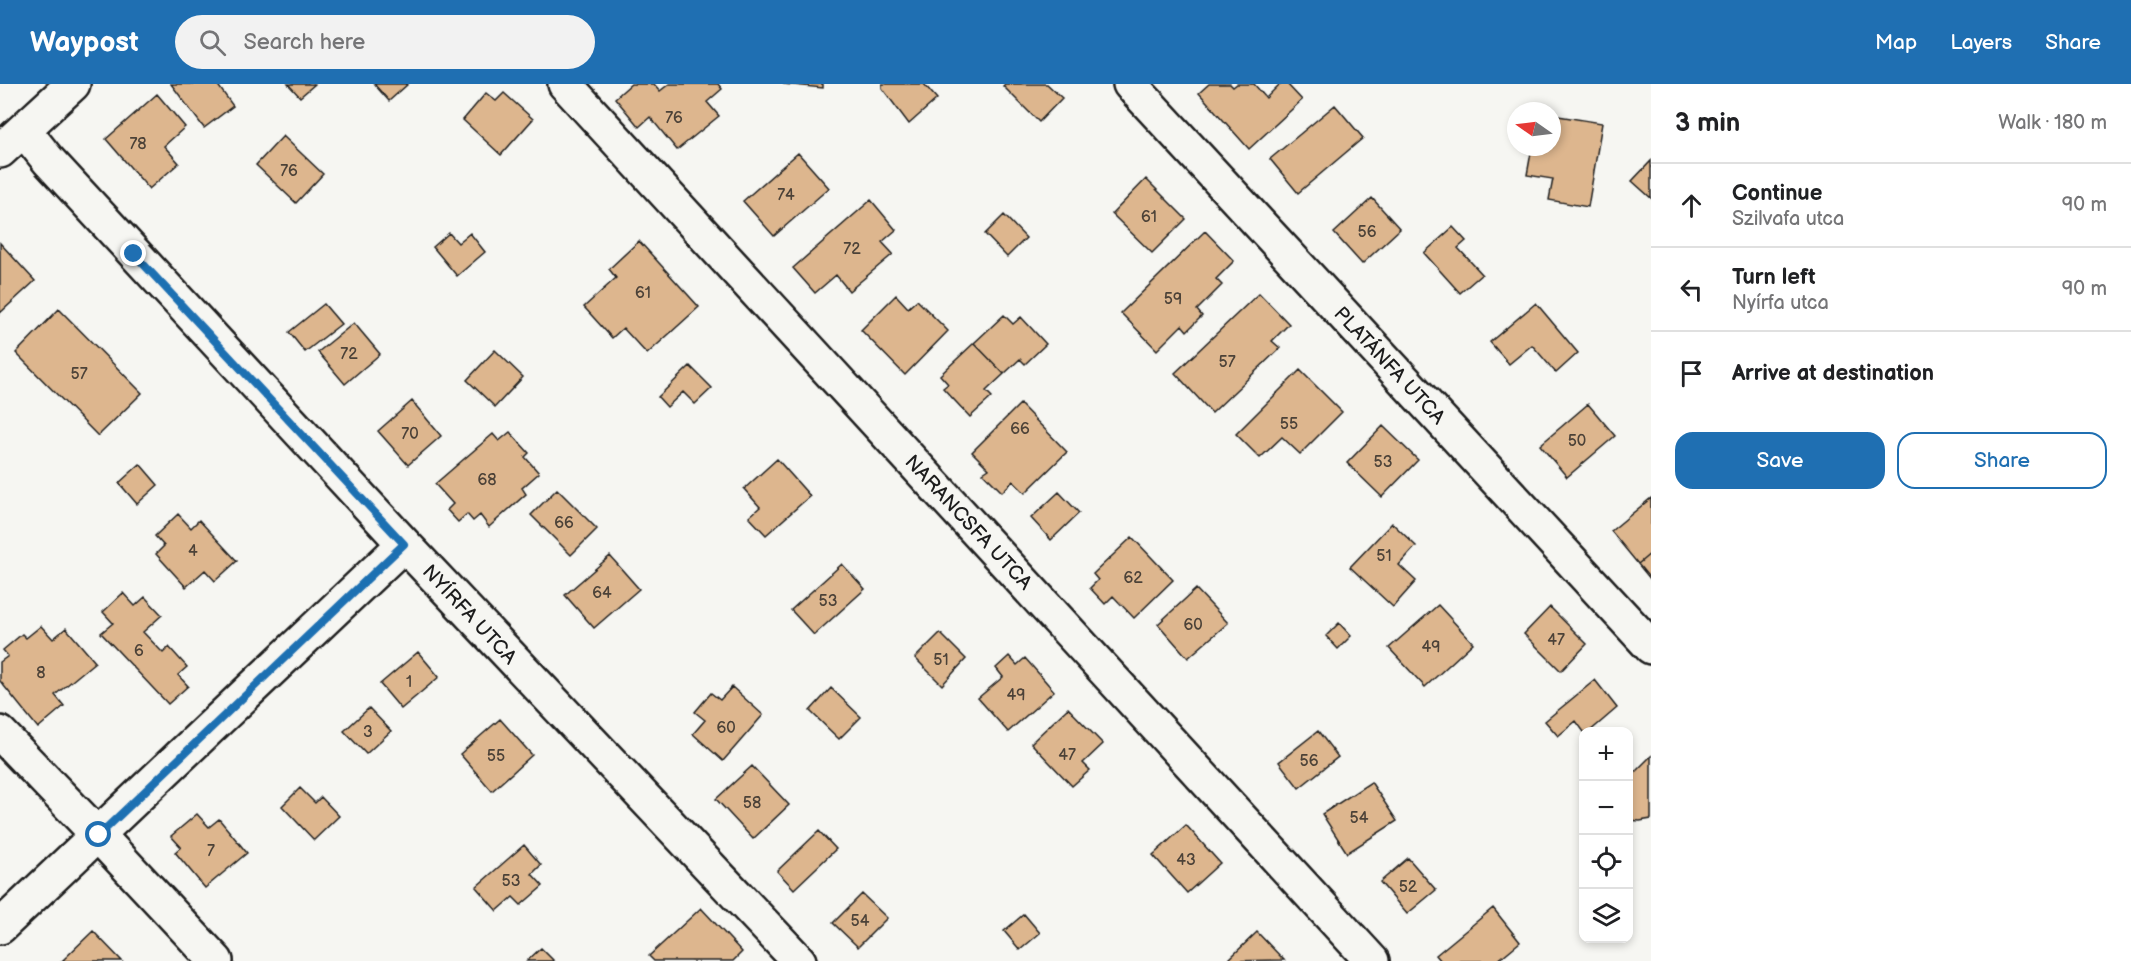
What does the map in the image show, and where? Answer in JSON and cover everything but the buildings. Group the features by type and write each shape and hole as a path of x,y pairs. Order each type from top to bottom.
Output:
{"street":[{"path":"0,152 73,84"},
{"name":"NARANCSFA UTCA","path":"565,84 1372,961"},
{"name":"PLATÁNFA UTCA","path":"1130,84 1651,647"},
{"name":"NYÍRFA UTCA","path":"24,130 55,169 404,544 799,961"},
{"path":"0,927 404,544"},
{"path":"0,734 99,835 216,961"}],"route":[{"path":"99,835 404,544 134,254"}]}
